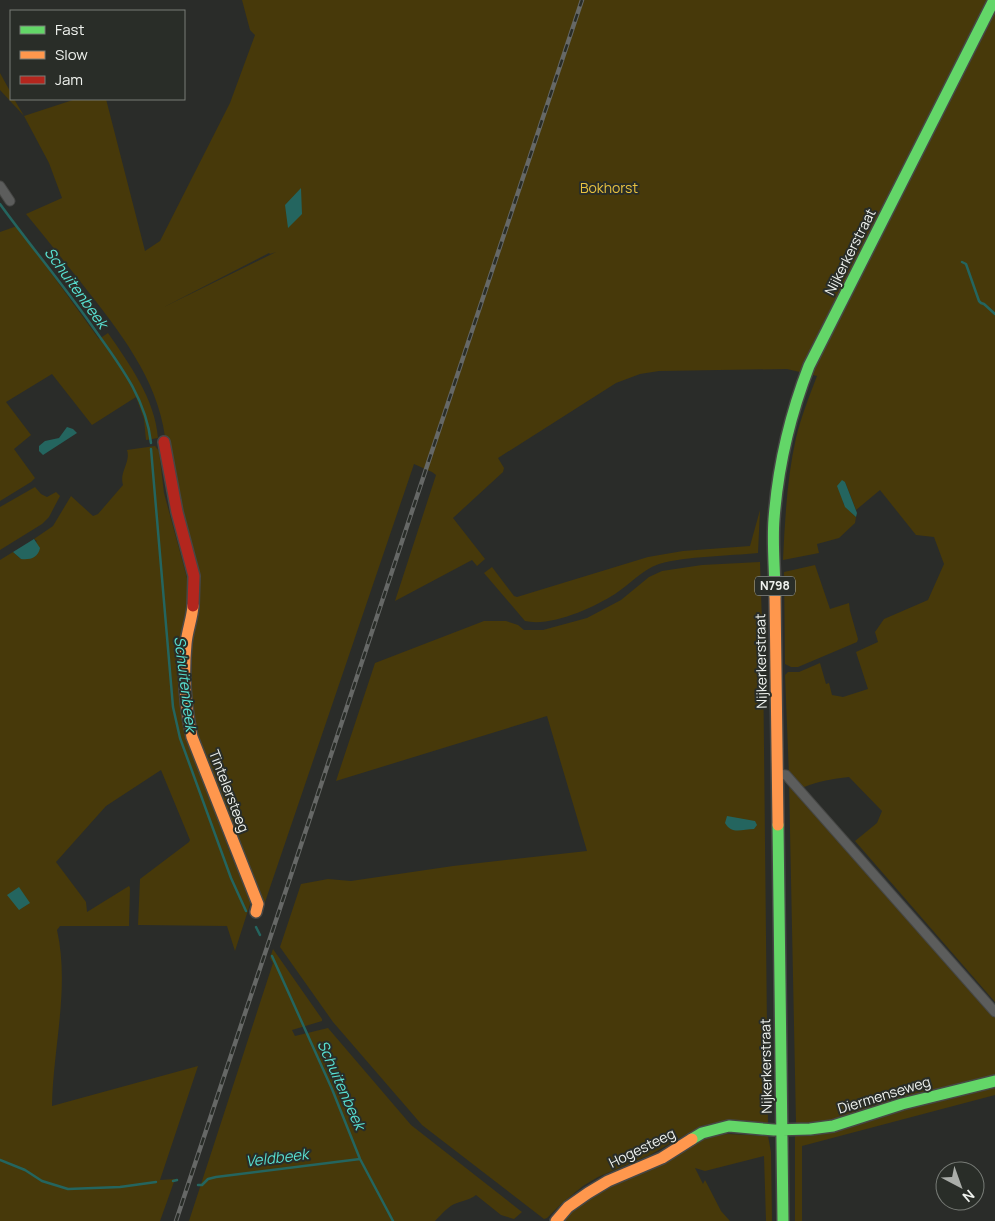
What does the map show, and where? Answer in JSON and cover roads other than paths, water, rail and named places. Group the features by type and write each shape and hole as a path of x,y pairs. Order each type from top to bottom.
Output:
{"main road":[{"name":"Nijkerkerstraat","path":"783,1221 774,521 787,434 809,366 994,0"},
{"name":"Tintelersteeg","path":"164,442 177,512 194,576 192,617 186,642 186,709 192,736 258,904 256,912"},
{"name":"Diermenseweg","path":"782,1130 810,1129 840,1124 902,1104 995,1080"},
{"name":"Hogesteeg","path":"556,1221 568,1207 588,1193 608,1181 662,1158 702,1133 729,1126 782,1130"}],"street":[{"path":"0,186 10,201"},
{"path":"778,774 786,775 995,1012"}],"water":[{"path":"301,188 302,214 288,228 285,205"},
{"path":"67,427 77,433 43,455 39,451 39,446 45,441 59,438"},
{"path":"842,480 845,482 857,513 856,517 845,507 837,486"},
{"path":"34,539 40,548 33,558 21,559 13,552"},
{"path":"727,816 755,821 757,825 754,829 734,830 725,823"},
{"path":"19,887 30,903 19,910 7,895"}],"waterway":[{"name":"Schuitenbeek","path":"0,204 79,308 128,379 143,410 151,443"},
{"path":"962,262 966,264 979,301 995,314"},
{"name":"Schuitenbeek","path":"151,449 173,707 180,738 231,878 246,911"},
{"name":"Schuitenbeek","path":"256,927 260,935"},
{"name":"Schuitenbeek","path":"272,956 332,1089 360,1159 393,1221"},
{"name":"Veldbeek","path":"198,1185 202,1185 208,1179 216,1177 360,1159"},
{"name":"Veldbeek","path":"0,1160 25,1170 42,1181 68,1189 120,1187 156,1182"},
{"name":"Veldbeek","path":"173,1181 177,1180"}],"railway":[{"path":"176,1221 582,0"}],"park label":[{"name":"Bokhorst","path":"609,188"}]}
